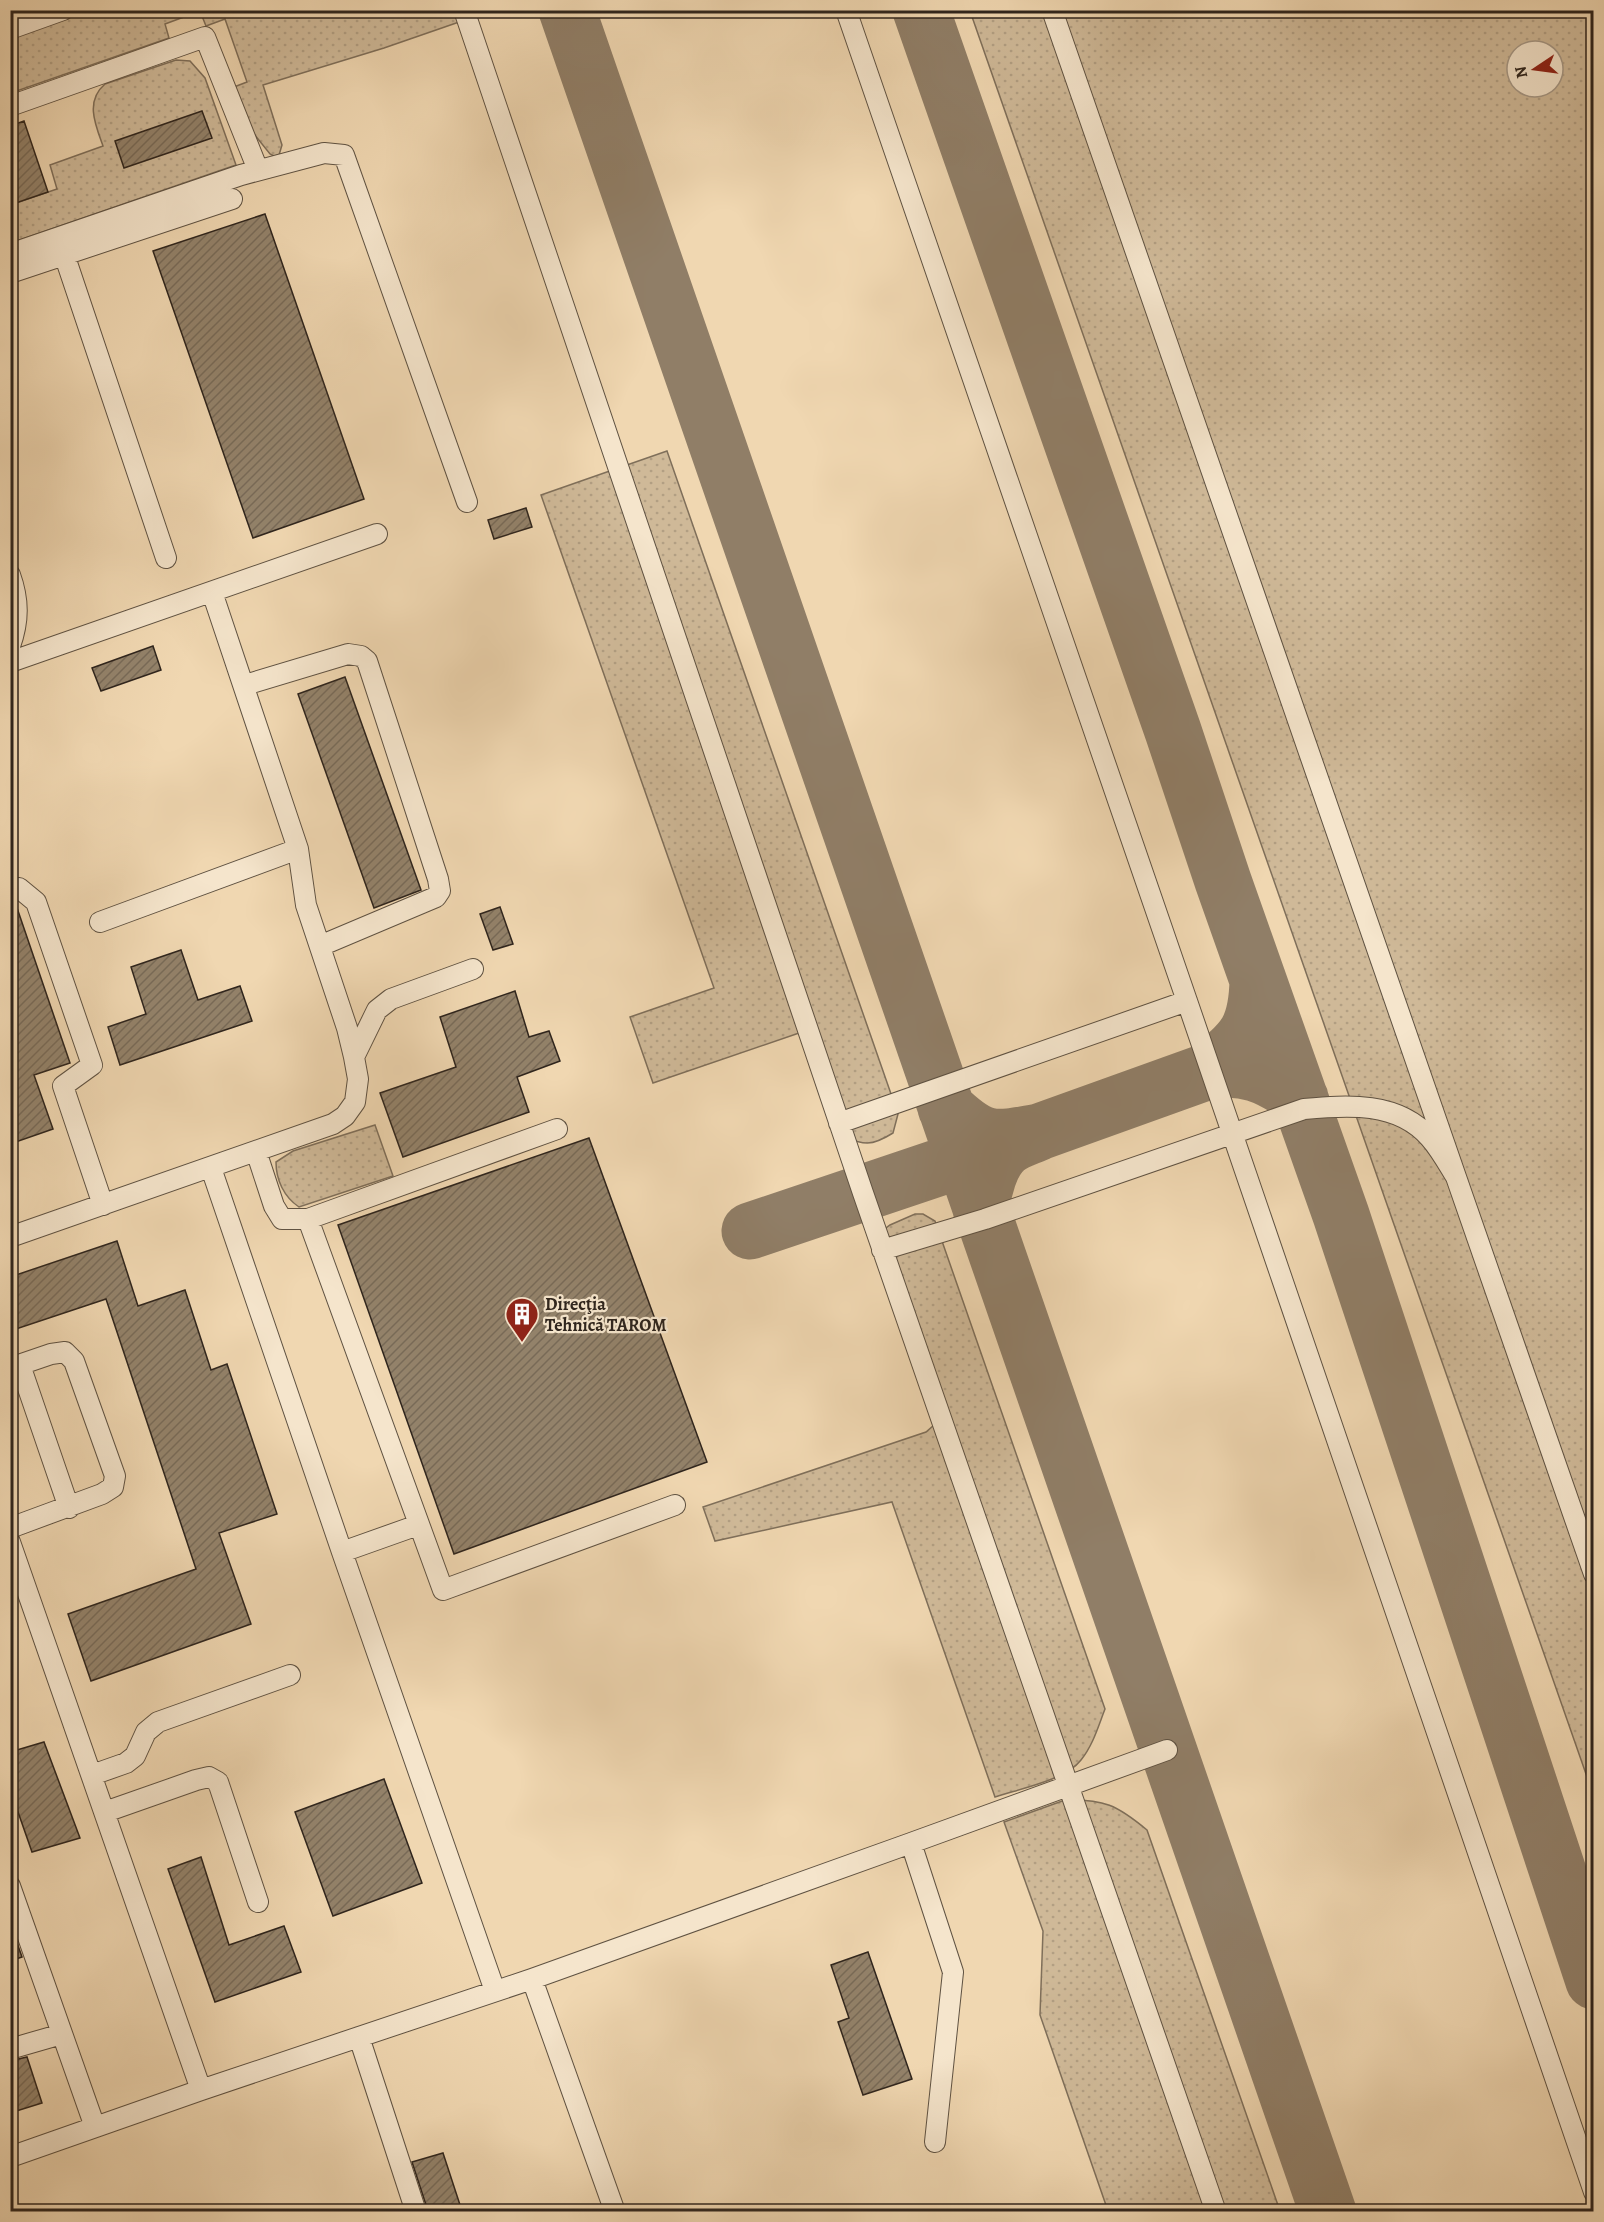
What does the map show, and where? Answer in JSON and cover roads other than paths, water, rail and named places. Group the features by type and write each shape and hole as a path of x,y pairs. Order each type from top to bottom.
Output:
{"lane":[{"path":"10,29 63,10"},
{"path":"464,10 882,1250 1216,2211"},
{"path":"846,10 1233,1134 1593,2192"},
{"path":"1052,10 1593,1574"},
{"path":"10,106 205,38 258,170"},
{"path":"10,254 258,170 324,153 344,155 467,502"},
{"path":"10,273 232,199"},
{"path":"64,254 166,558"},
{"path":"10,662 377,534"},
{"path":"10,575 17,609 17,628 10,646"},
{"path":"10,1237 333,1125 345,1116 355,1102 358,1079 354,1058 347,1028 306,905 298,849 212,592"},
{"path":"245,685 348,654 362,656 367,661 438,879 440,891 436,897 320,946"},
{"path":"100,922 298,849"},
{"path":"10,891 19,888 36,902 92,1065 63,1086 103,1205"},
{"path":"354,1058 378,1010 391,999 473,969"},
{"path":"839,1123 1187,1001"},
{"path":"882,1250 985,1219 1304,1109 1341,1106 1379,1109 1405,1118 1430,1137 1456,1177"},
{"path":"256,1151 274,1206 282,1219 308,1220 557,1130"},
{"path":"211,1168 495,1991"},
{"path":"308,1220 443,1590 675,1505"},
{"path":"10,1528 69,1508 113,1487 115,1476 74,1361 65,1352 51,1354 15,1367 69,1508"},
{"path":"342,1552 418,1524"},
{"path":"10,1542 201,2090"},
{"path":"92,1775 126,1763 135,1756 146,1732 158,1722 290,1675"},
{"path":"10,2157 532,1979 1167,1750"},
{"path":"105,1812 196,1780 209,1777 218,1782 258,1902"},
{"path":"911,1843 953,1972 935,2142"},
{"path":"10,1886 95,2127"},
{"path":"532,1979 615,2211"},
{"path":"10,2049 62,2034"},
{"path":"359,2037 416,2211"}],"place":[{"name":"Direcţia Tehnică TAROM","path":"522,1343"}]}
